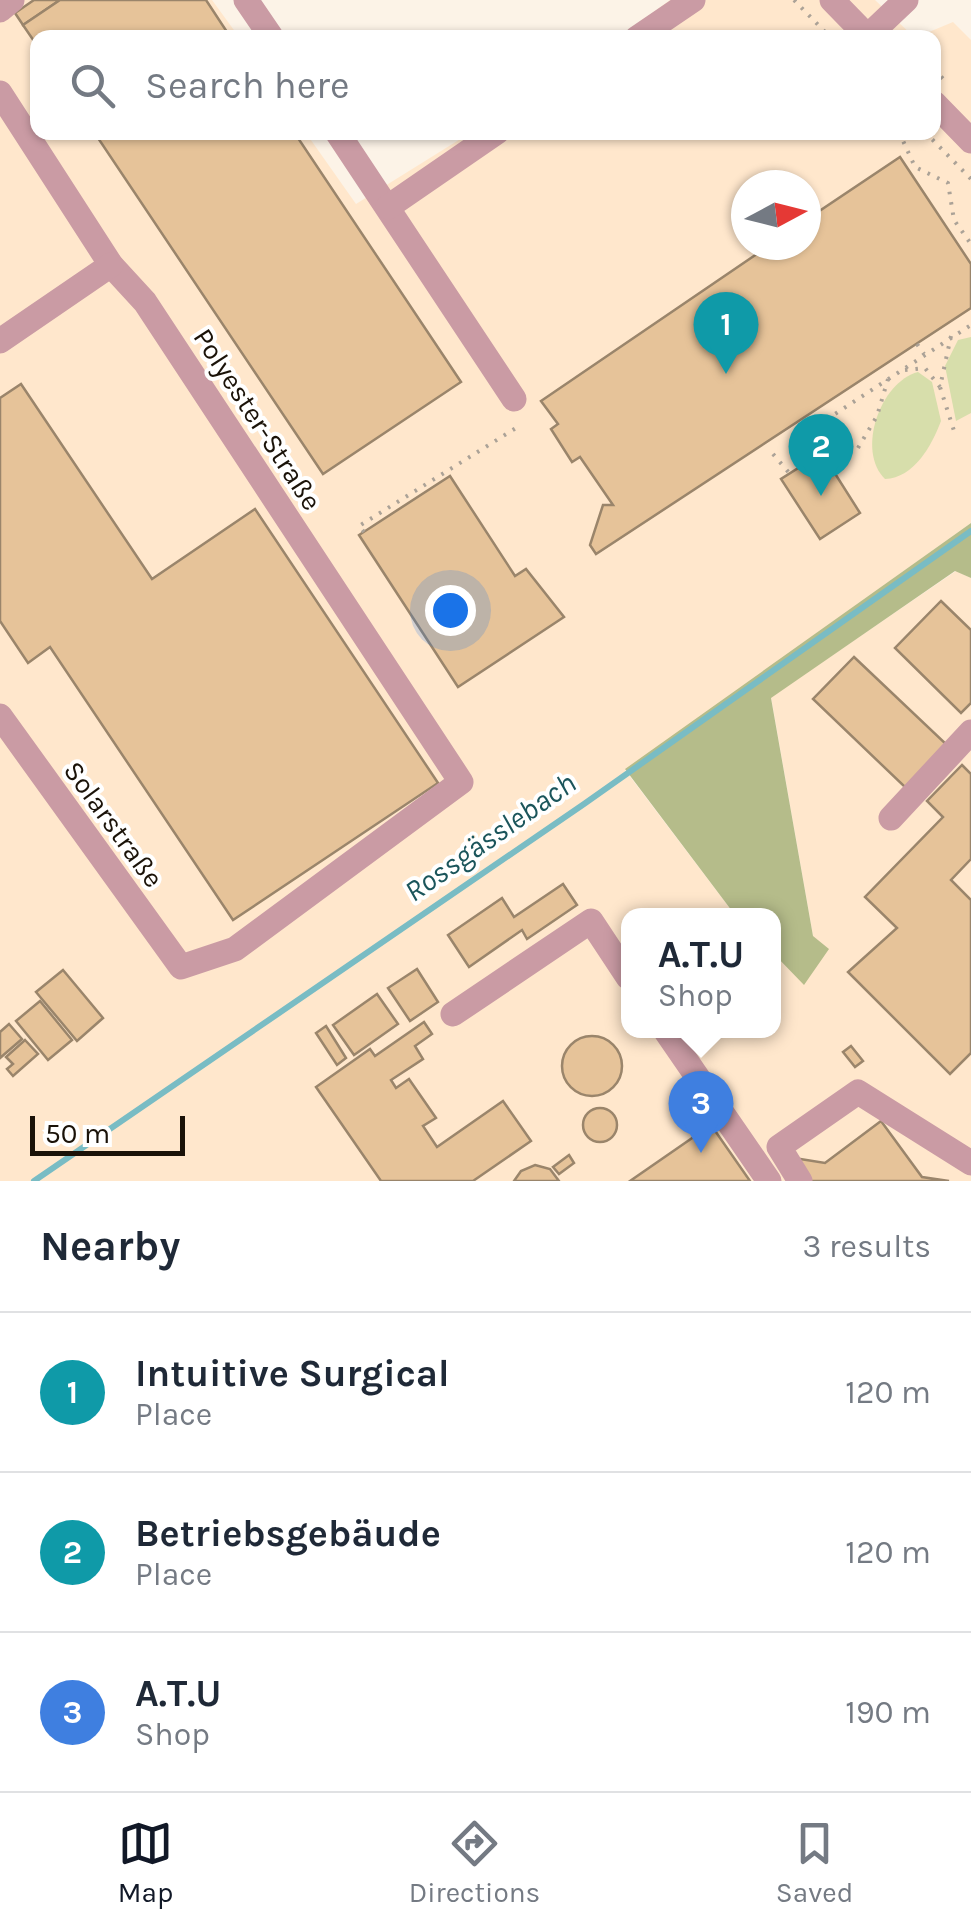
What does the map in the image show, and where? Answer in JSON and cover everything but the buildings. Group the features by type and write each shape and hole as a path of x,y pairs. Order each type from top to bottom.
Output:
{"street":[{"path":"0,10 12,0"},
{"path":"246,0 267,30"},
{"path":"650,30 693,0"},
{"path":"832,0 862,30"},
{"path":"876,30 906,0"},
{"name":"Polyester-Straße","path":"0,93 30,139"},
{"path":"941,110 971,141"},
{"name":"Polyester-Straße","path":"30,140 111,265 145,302 461,782 236,949 181,966"},
{"path":"342,140 514,399"},
{"path":"388,207 485,140"},
{"path":"0,342 111,265"},
{"name":"Solarstraße","path":"0,716 181,966"},
{"path":"891,818 971,732"},
{"path":"453,1014 591,921 621,966"},
{"path":"671,1038 769,1181"},
{"path":"800,1181 778,1147 858,1092 971,1163"}],"path":[{"path":"794,0 824,30"},
{"path":"903,140 915,167 948,183 954,220 971,244"},
{"path":"933,140 971,179"},
{"path":"809,431 971,324"},
{"path":"940,387 950,336"},
{"path":"917,344 924,354"},
{"path":"895,373 925,368 940,387 955,434"},
{"path":"858,448 877,416 888,378"},
{"path":"826,404 832,415"},
{"path":"364,532 359,526 516,428"},
{"path":"774,454 790,474"},
{"path":"416,487 421,495"}],"shaded area":[{"path":"0,0 212,0 234,30 30,30 30,140 311,140 356,204 459,140 941,140 941,30 934,30 953,22 971,40 971,523 625,770 730,908 621,908 621,1038 781,1038 781,961 804,984 813,936 771,697 956,571 971,578 971,1181 0,1181"},
{"path":"670,0 875,0 907,30 629,30"}],"green space":[{"path":"971,337 971,413 956,421 945,366 958,340"},
{"path":"918,372 932,382 941,421 927,450 913,467 885,479 873,452 876,419 893,389"},
{"path":"971,523 971,578 955,571 771,698 813,936 829,949 804,985 781,961 781,908 730,908 625,769"}],"waterway":[{"name":"Rossgässlebach","path":"34,1181 584,804 971,531"}],"place":[{"name":"Intuitive Surgical","path":"726,374"},
{"name":"Betriebsgebäude","path":"821,496"},
{"name":"A.T.U","path":"701,1153"}]}
